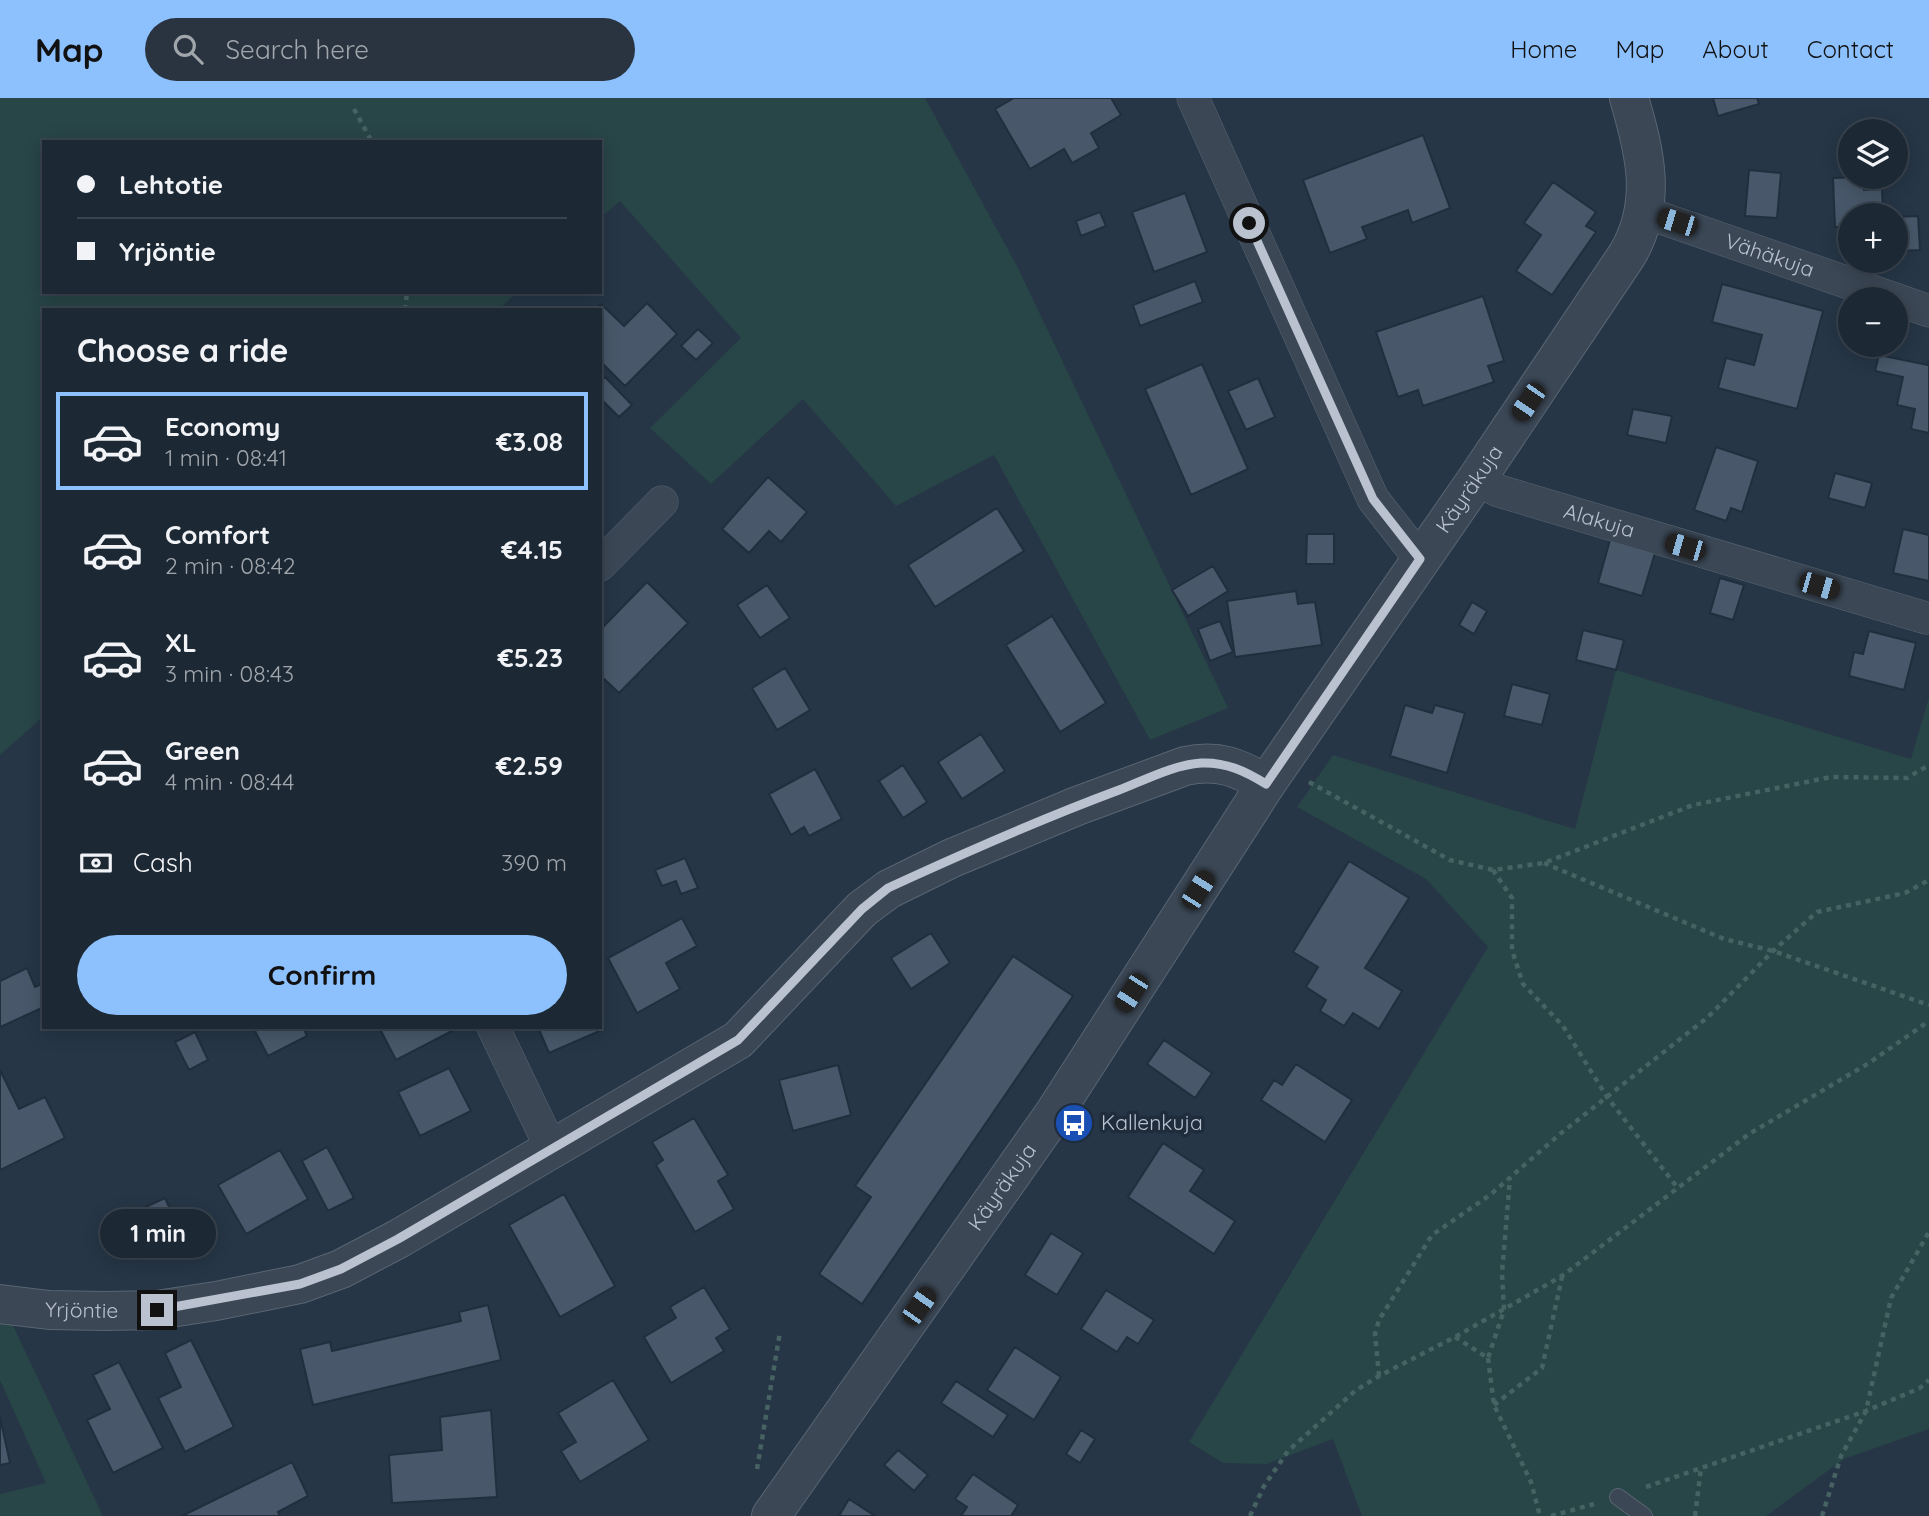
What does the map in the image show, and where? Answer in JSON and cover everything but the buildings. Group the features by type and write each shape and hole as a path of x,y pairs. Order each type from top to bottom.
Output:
{"street":[{"path":"1193,98 1373,499 1420,559"},
{"name":"Käyräkuja","path":"771,1516 1053,1115 1282,780 1420,559 1627,255 1641,228 1646,184 1644,156 1629,98"},
{"name":"Vähäkuja","path":"1644,212 1860,287"},
{"name":"Vähäkuja","path":"1908,304 1929,311"},
{"name":"Alakuja","path":"1476,480 1499,491 1926,618"},
{"path":"602,563 662,502"},
{"name":"Yrjöntie","path":"0,1304 49,1310 157,1310 300,1284 341,1269 398,1239 738,1040 862,909 888,888 1077,806 1185,766 1211,763 1225,765 1282,780"},
{"path":"494,1029 551,1148"}],"lane":[{"path":"1618,1497 1644,1516"}],"path":[{"path":"354,109 371,140"},
{"path":"1282,780 1450,860 1493,870 1544,863 1693,804 1831,777 1907,778 1929,765"},
{"path":"1544,863 1724,939 1773,951 1929,1005"},
{"path":"1493,870 1512,898 1512,950 1523,984 1563,1026 1607,1097 1677,1187"},
{"path":"1379,1376 1375,1334 1379,1320 1432,1235 1490,1195 1708,1017 1773,951 1817,912 1905,892 1929,880"},
{"path":"1250,1516 1264,1486 1288,1451 1355,1391 1562,1276 1749,1134 1869,1063 1929,1021"},
{"path":"1510,1178 1502,1273 1504,1310 1488,1358 1494,1405 1531,1482 1540,1516"},
{"path":"1822,1516 1841,1456 1866,1411 1891,1298 1929,1232"},
{"path":"1494,1405 1542,1368 1562,1276"},
{"path":"760,1465 780,1332"},
{"path":"1455,1337 1488,1358"},
{"path":"1550,1516 1618,1497 1866,1411 1920,1388 1929,1380"},
{"path":"1695,1516 1701,1468"}],"green space":[{"path":"0,98 925,98 1017,266 1228,708 1150,740 994,455 896,506 803,399 711,484 650,428 741,338 620,201 602,216 602,140 42,140 42,294 515,294 500,308 42,308 42,718 0,755"},
{"path":"1616,670 1911,759 1929,697 1929,1429 1844,1459 1766,1516 1362,1516 1333,1439 1267,1464 1223,1463 1189,1442 1488,947 1426,879 1297,807 1333,755 1575,829"},
{"path":"0,1317 9,1317 103,1516 0,1516 0,1494 46,1483 0,1380"}],"place":[{"name":"Kallenkuja","path":"1074,1123"}],"route":[{"path":"157,1310 300,1284 341,1269 398,1239 738,1040 862,909 888,888 1077,806 1185,766 1198,763 1225,765 1241,769 1266,784 1420,559 1373,499 1249,223"}]}
